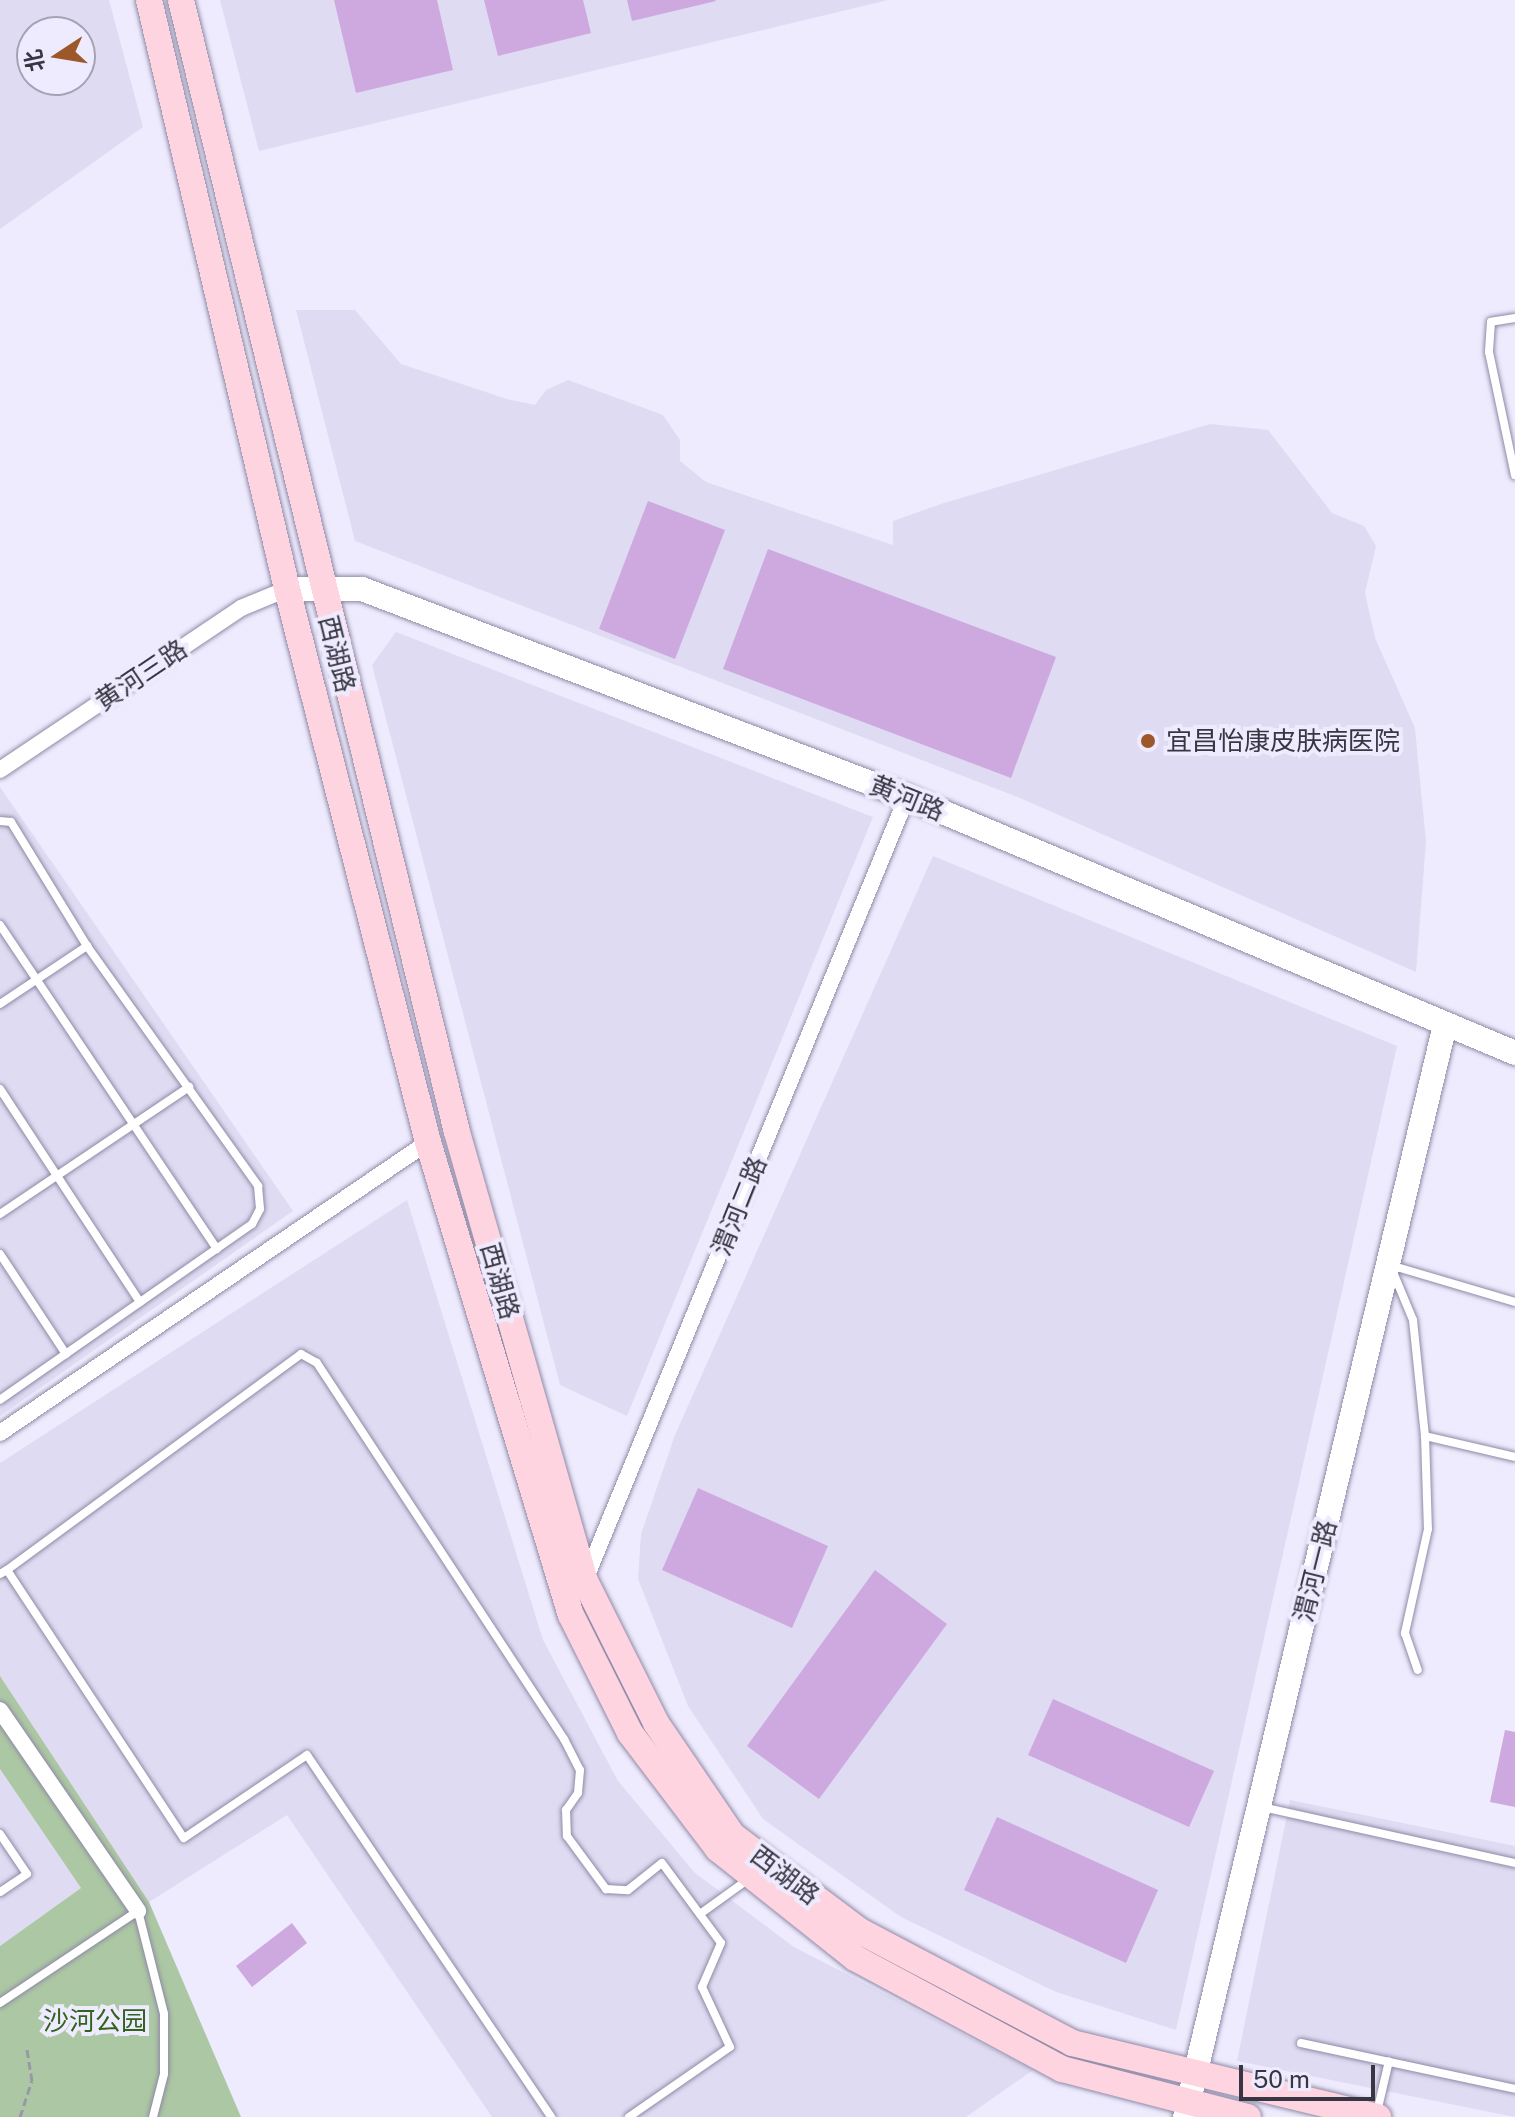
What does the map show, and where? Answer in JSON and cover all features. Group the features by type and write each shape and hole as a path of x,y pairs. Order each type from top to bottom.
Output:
{"main road":[{"name":"西湖路","path":"149,0 287,589 428,1142 571,1615 630,1733 718,1849 761,1870 860,1931 1072,2043 1196,2076 1377,2117"},
{"name":"西湖路","path":"181,0 320,586 457,1132 585,1581 656,1723 732,1835 761,1870 855,1958 1062,2069 1187,2110 1248,2117"},
{"name":"黄河路","path":"287,589 320,586 362,589 907,797 1515,1053"},
{"name":"渭河一路","path":"1187,2110 1445,1025"}],"street":[{"name":"黄河三路","path":"0,770 241,608 287,589"},
{"name":"渭河二路","path":"571,1615 907,797"},
{"path":"0,1433 428,1142"},
{"path":"0,1710 138,1911"}],"lane":[{"path":"1515,318 1491,322 1489,352 1515,475"},
{"path":"0,821 11,822 87,946 258,1186 260,1209 252,1224 0,1400"},
{"path":"0,925 217,1249"},
{"path":"0,1004 87,946"},
{"path":"0,1214 189,1087"},
{"path":"0,1089 140,1302"},
{"path":"0,1254 66,1354"},
{"path":"1389,1264 1515,1302"},
{"path":"1389,1264 1413,1320 1425,1436 1428,1529 1405,1633 1418,1670"},
{"path":"551,2117 307,1755 184,1838 4,1572 301,1354 317,1363 564,1739 580,1770 578,1793 566,1810 567,1836 606,1889 628,1890 662,1863 721,1943 702,1987 730,2047 629,2117"},
{"path":"1425,1436 1515,1457"},
{"path":"1259,1806 1515,1863"},
{"path":"0,1834 27,1874 0,1892"},
{"path":"700,1914 761,1870"},
{"path":"0,2003 138,1911 164,2014 164,2074 153,2117"},
{"path":"1301,2043 1515,2089"},
{"path":"1377,2117 1389,2061"}],"path":[{"path":"20,2117 32,2081 27,2049"}],"shaded area":[{"path":"0,0 109,0 143,127 0,229"},
{"path":"220,0 888,0 259,151"},
{"path":"296,310 355,310 401,364 507,399 535,405 546,390 568,380 663,415 680,440 680,461 706,482 893,545 893,521 941,504 1210,424 1268,430 1332,513 1364,526 1376,546 1365,593 1375,638 1415,728 1426,841 1416,972 1020,798 355,541"},
{"path":"396,632 873,817 627,1416 560,1385 372,665"},
{"path":"0,787 293,1211 0,1416"},
{"path":"933,856 1397,1046 1176,2030 1056,1992 901,1917 763,1819 688,1706 638,1579 641,1534 675,1435"},
{"path":"407,1200 543,1640 618,1781 695,1873 794,1947 1033,2070 966,2117 492,2117 287,1815 149,1902 0,1676 0,1463"},
{"path":"0,1769 81,1888 0,1946"},
{"path":"1290,1800 1515,1846 1515,2117 1237,2061"}],"green space":[{"name":"沙河公园","path":"0,1676 149,1902 241,2117 0,2117 0,1946 81,1888 0,1769"}],"building":[{"path":"334,0 437,0 453,70 356,93"},
{"path":"484,0 583,0 591,33 498,56"},
{"path":"627,0 715,0 716,1 632,21"},
{"path":"648,501 725,530 675,659 599,629"},
{"path":"768,549 1056,657 1011,778 723,669"},
{"path":"698,1488 828,1546 792,1628 662,1570"},
{"path":"875,1570 947,1624 819,1799 747,1746"},
{"path":"1053,1699 1214,1771 1189,1827 1028,1755"},
{"path":"1505,1730 1515,1732 1515,1807 1490,1802"},
{"path":"997,1817 1158,1890 1126,1963 964,1890"},
{"path":"292,1923 307,1943 252,1987 236,1966"}],"place":[{"name":"宜昌怡康皮肤病医院","path":"1148,741"}]}
